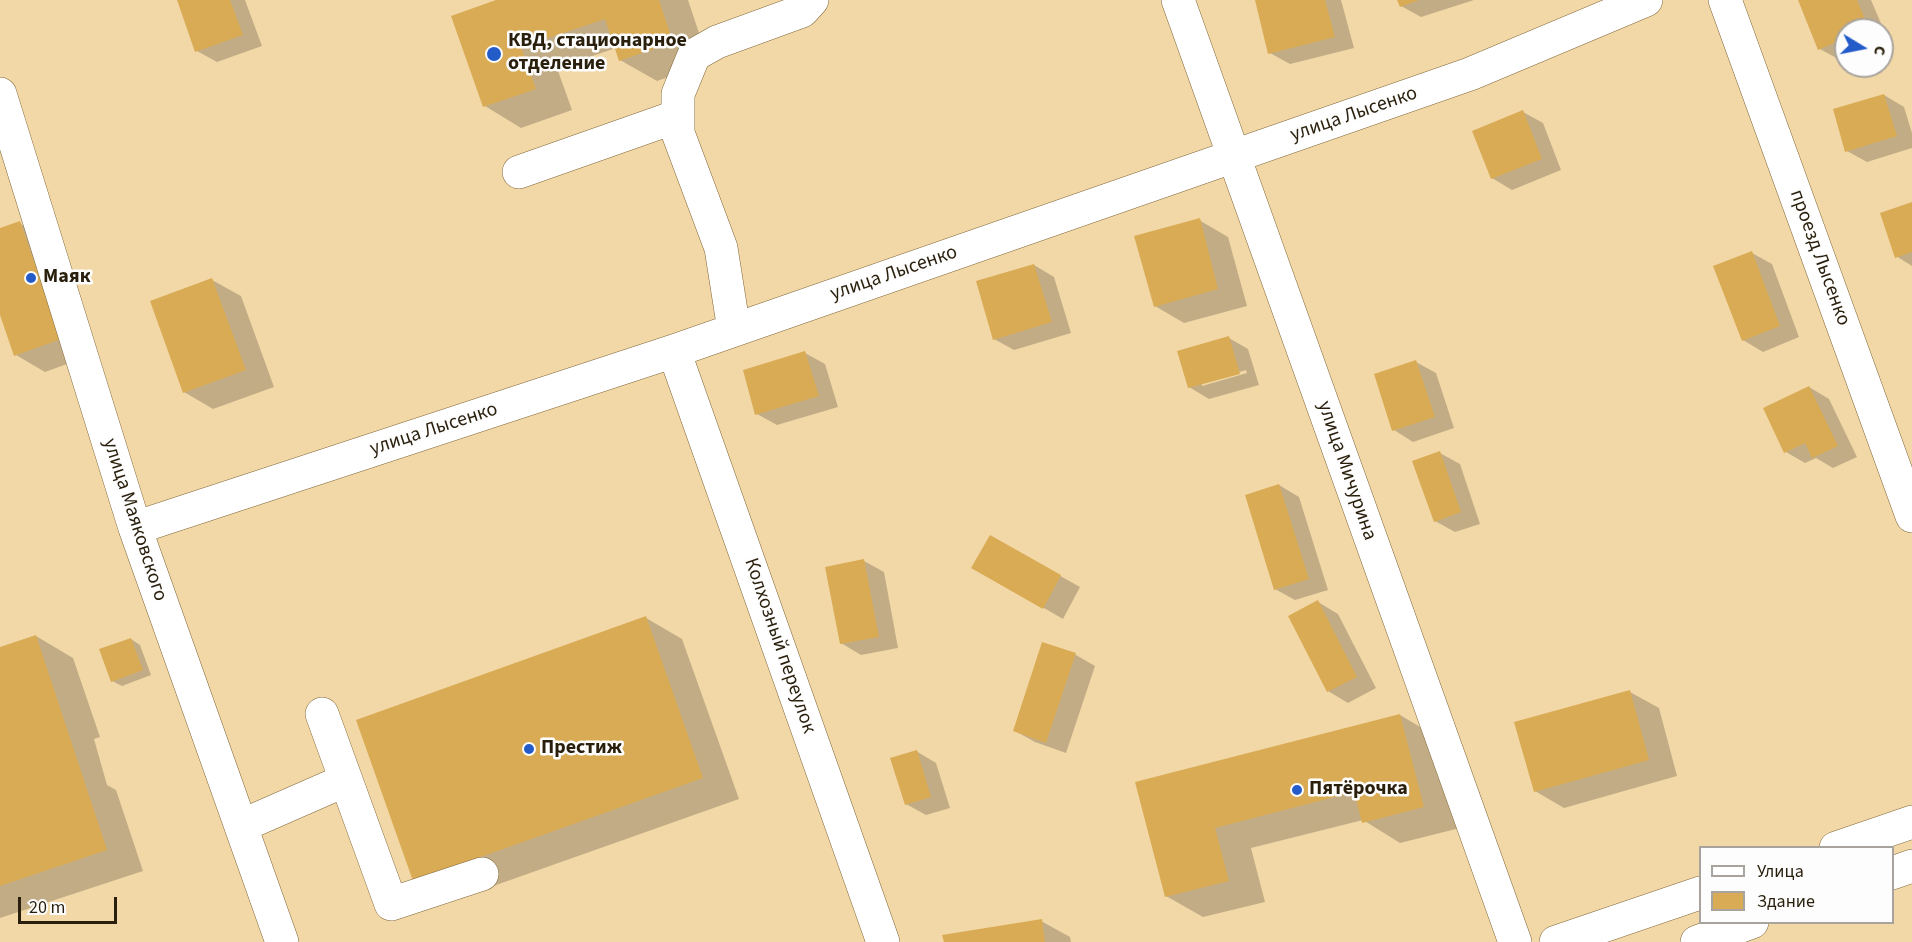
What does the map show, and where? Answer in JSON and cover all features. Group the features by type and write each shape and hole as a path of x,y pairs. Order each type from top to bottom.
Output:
{"main road":[{"path":"735,330 721,248 678,133 678,94 694,55 717,42 802,11 812,0"},
{"name":"улица Мичурина","path":"1178,0 1515,942"},
{"name":"улица Лысенко","path":"135,528 674,351 1470,74 1646,0"},
{"name":"проезд Лысенко","path":"1725,0 1912,516"},
{"name":"улица Маяковского","path":"0,94 135,528 282,942"},
{"path":"519,172 678,116"},
{"name":"Колхозный переулок","path":"674,351 883,942"},
{"path":"322,714 390,904 482,874"},
{"path":"241,826 346,780"},
{"path":"1842,846 1912,822"},
{"path":"1894,873 1912,866"},
{"path":"1556,942 1699,894"},
{"path":"1697,942 1746,924"}],"building":[{"path":"177,0 230,0 243,35 195,52"},
{"name":"КВД, стационарное отделение","path":"496,0 659,0 673,42 619,61 605,19 521,47 536,89 483,107 451,16"},
{"path":"1255,0 1325,0 1335,37 1268,54"},
{"path":"1397,0 1419,0 1400,7"},
{"path":"1798,0 1857,0 1864,18 1834,18 1834,43 1818,50"},
{"path":"1884,94 1897,136 1845,152 1833,109"},
{"path":"1523,110 1542,159 1491,179 1472,131"},
{"path":"1912,202 1912,252 1895,258 1880,213"},
{"path":"1200,218 1218,289 1154,307 1134,236"},
{"path":"20,221 61,339 14,356 0,315 0,228"},
{"path":"1752,251 1780,326 1742,341 1713,266"},
{"path":"1034,264 1052,322 993,340 976,281"},
{"path":"212,278 246,370 183,393 150,301"},
{"path":"1229,336 1240,374 1188,388 1177,351"},
{"path":"805,351 819,396 755,415 743,370"},
{"path":"1416,360 1435,417 1392,431 1374,374"},
{"path":"1809,386 1838,446 1812,458 1805,443 1784,453 1763,408"},
{"path":"1440,451 1461,512 1434,522 1412,461"},
{"path":"1279,484 1309,579 1274,590 1245,495"},
{"path":"990,535 1061,575 1043,609 971,568"},
{"path":"864,559 879,637 840,644 825,567"},
{"path":"1318,600 1357,677 1327,692 1288,616"},
{"name":"Престиж","path":"646,616 703,778 413,881 356,720"},
{"path":"36,635 107,850 0,886 0,647"},
{"path":"131,638 143,670 111,682 99,649"},
{"path":"1042,642 1076,653 1046,743 1013,731"},
{"path":"1630,690 1649,760 1534,792 1514,722"},
{"path":"1400,714 1424,807 1362,823 1354,792 1215,828 1229,881 1165,897 1135,782"},
{"path":"917,750 931,797 905,805 890,758"},
{"path":"1042,919 1045,942 944,942 942,935"}],"place":[{"name":"КВД, стационарное отделение","path":"494,54"},
{"name":"Маяк","path":"31,278"},
{"name":"Престиж","path":"529,749"},
{"name":"Пятёрочка","path":"1297,790"}]}
